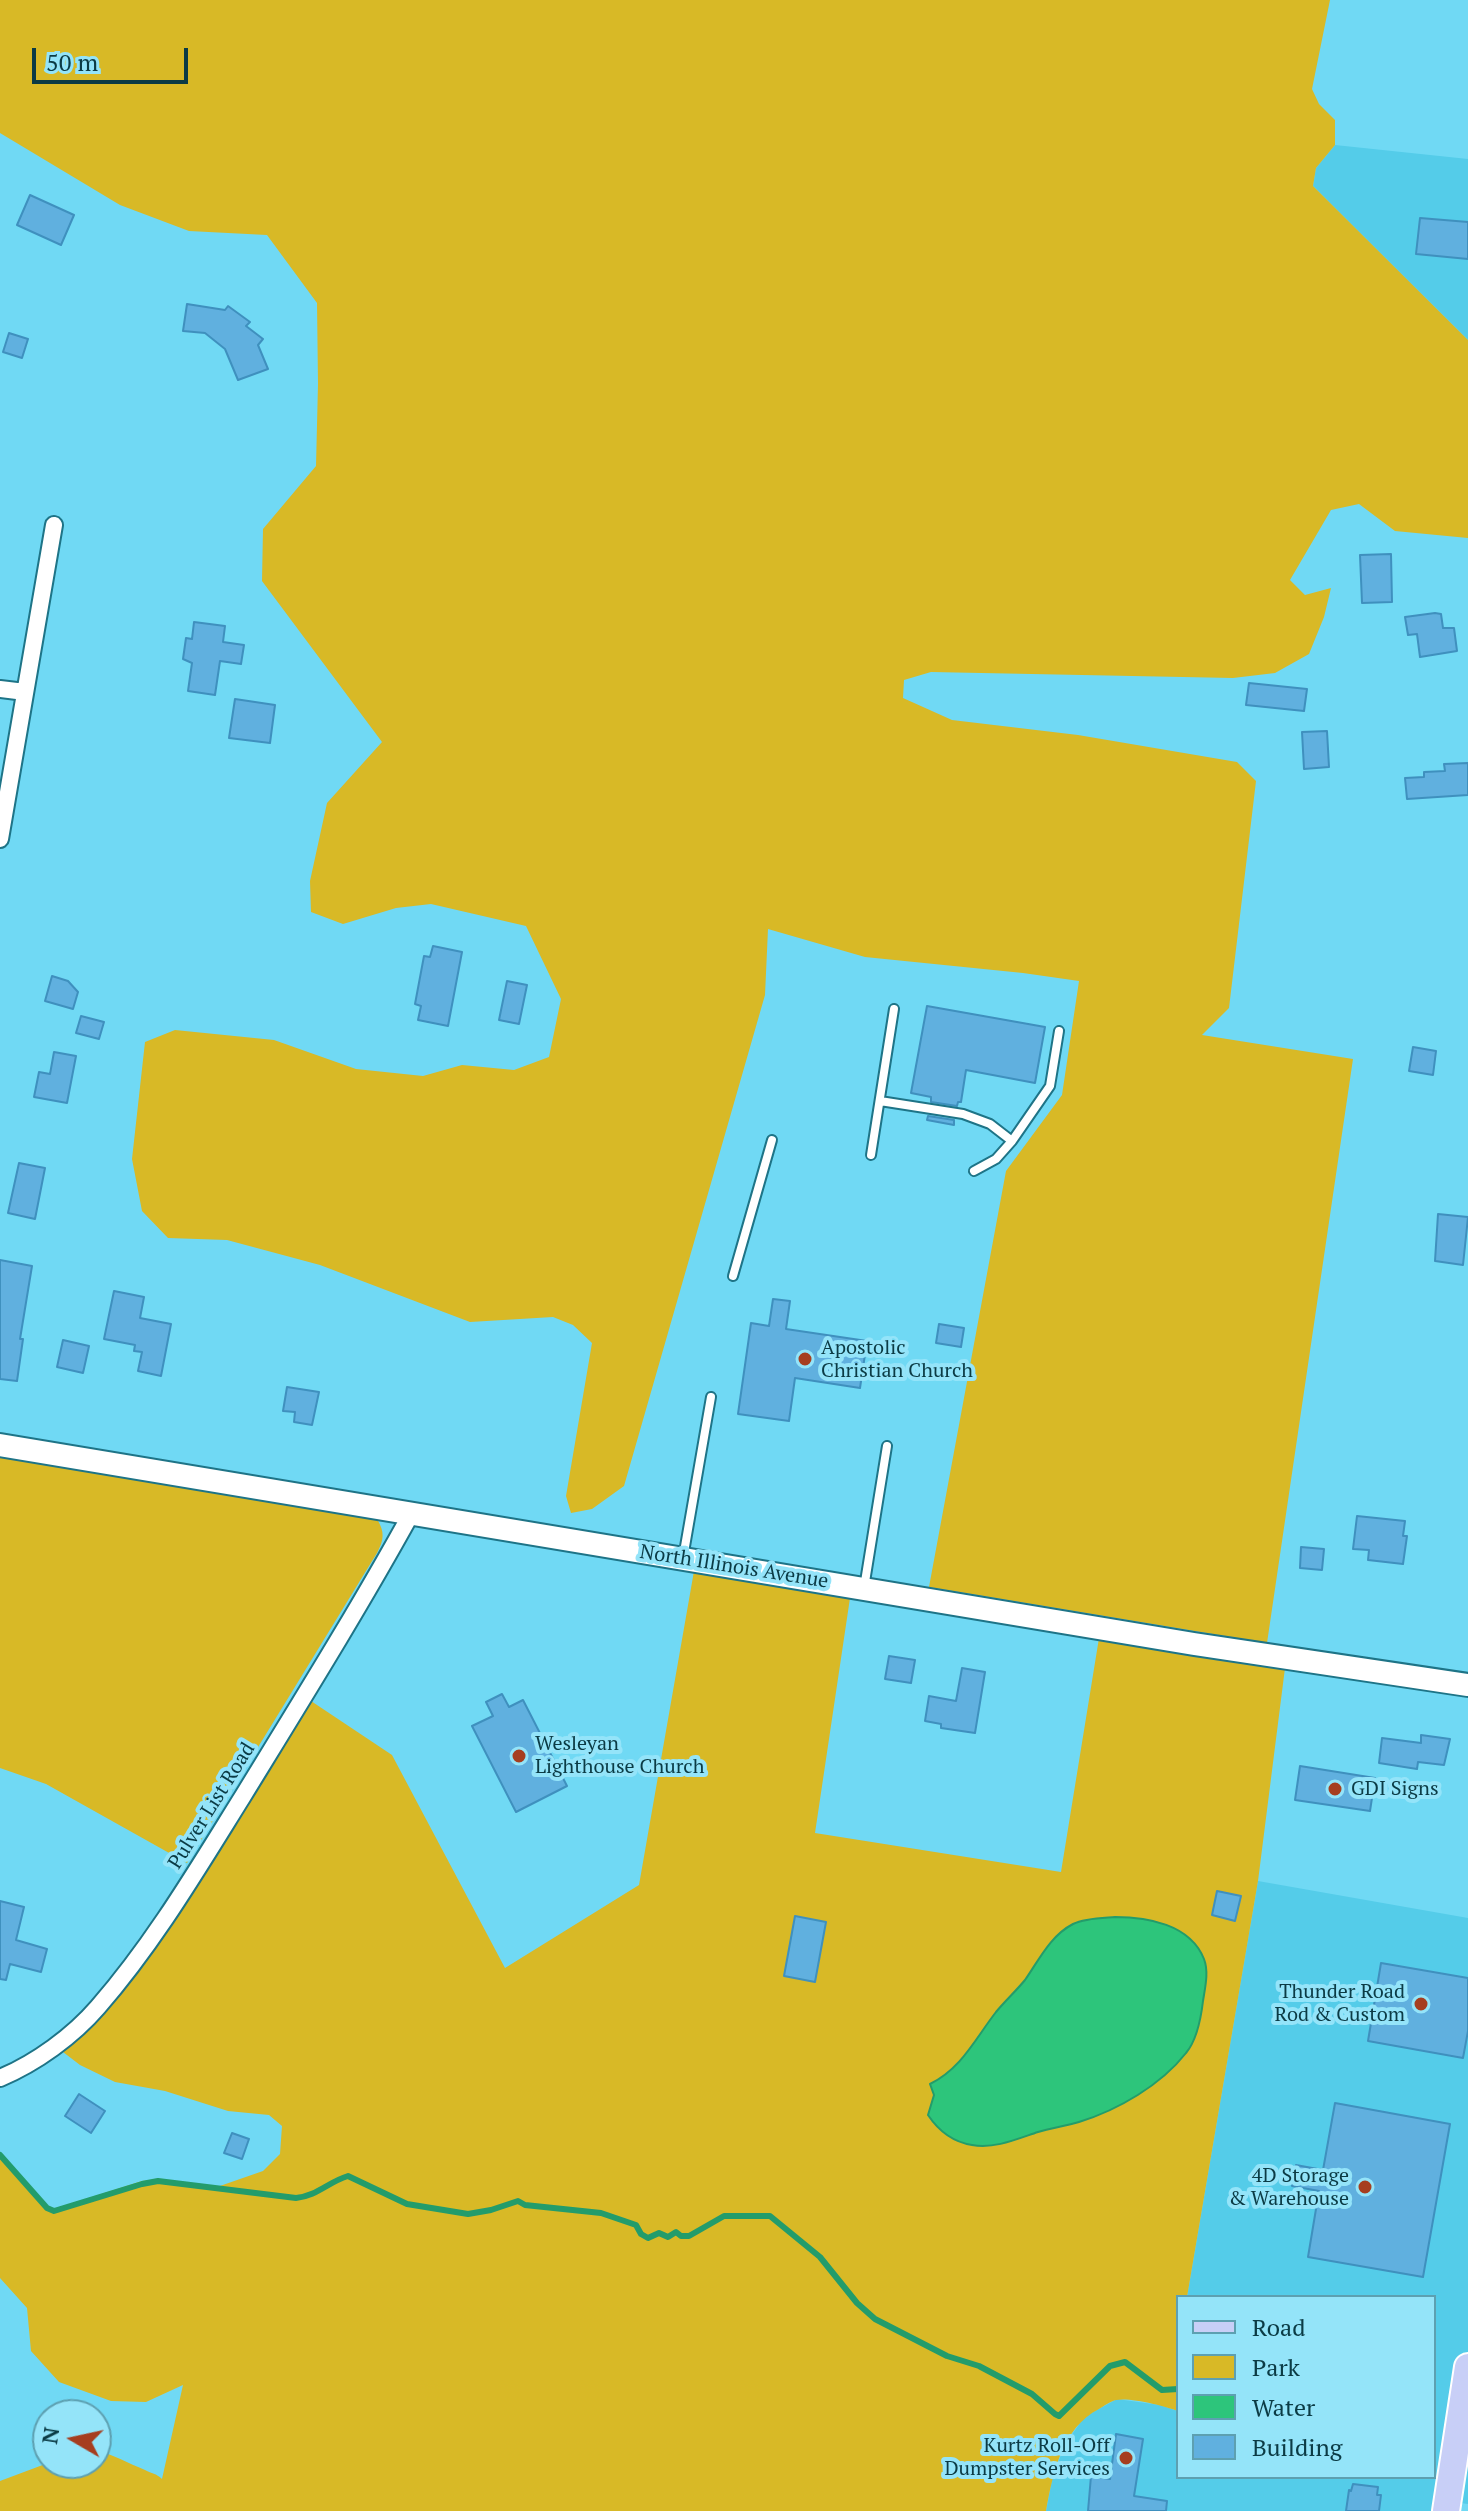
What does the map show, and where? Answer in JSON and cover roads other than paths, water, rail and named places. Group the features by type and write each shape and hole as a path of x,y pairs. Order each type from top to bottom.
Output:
{"main road":[{"path":"1446,2511 1461,2460 1468,2367"}],"street":[{"path":"0,839 54,525"},
{"path":"0,689 25,692"},
{"name":"North Illinois Avenue","path":"0,1445 1295,1660 1468,1685"},
{"name":"Pulver List Road","path":"0,2078 72,2032 97,2009 135,1961 265,1760 411,1514"}],"lane":[{"path":"871,1155 894,1009"},
{"path":"974,1171 996,1159 1050,1086 1059,1031"},
{"path":"880,1101 963,1114 990,1124 1012,1141"},
{"path":"733,1276 772,1140"},
{"path":"683,1559 711,1397"},
{"path":"864,1589 887,1446"}],"water":[{"path":"1115,1917 1154,1921 1178,1930 1189,1938 1204,1959 1206,1980 1196,2035 1176,2065 1138,2095 1109,2111 1006,2143 981,2146 965,2143 936,2126 928,2115 934,2095 930,2084 959,2061 1058,1935 1078,1922"}],"waterway":[{"path":"0,2155 47,2208 54,2211 158,2181 296,2198 310,2195 348,2176 407,2204 468,2214 518,2201 525,2205 601,2213 636,2225 641,2234 648,2238 659,2233 668,2237 676,2232 689,2236 724,2216 770,2216 820,2257 857,2303 875,2319 947,2356 979,2366 1032,2394 1059,2416 1110,2366 1125,2362 1162,2390 1176,2389"}],"place":[{"name":"Apostolic Christian Church","path":"805,1359"},
{"name":"Wesleyan Lighthouse Church","path":"519,1756"},
{"name":"GDI Signs","path":"1335,1789"},
{"name":"Thunder Road Rod & Custom","path":"1421,2004"},
{"name":"4D Storage & Warehouse","path":"1365,2187"},
{"name":"Kurtz Roll-Off Dumpster Services","path":"1126,2458"}]}
